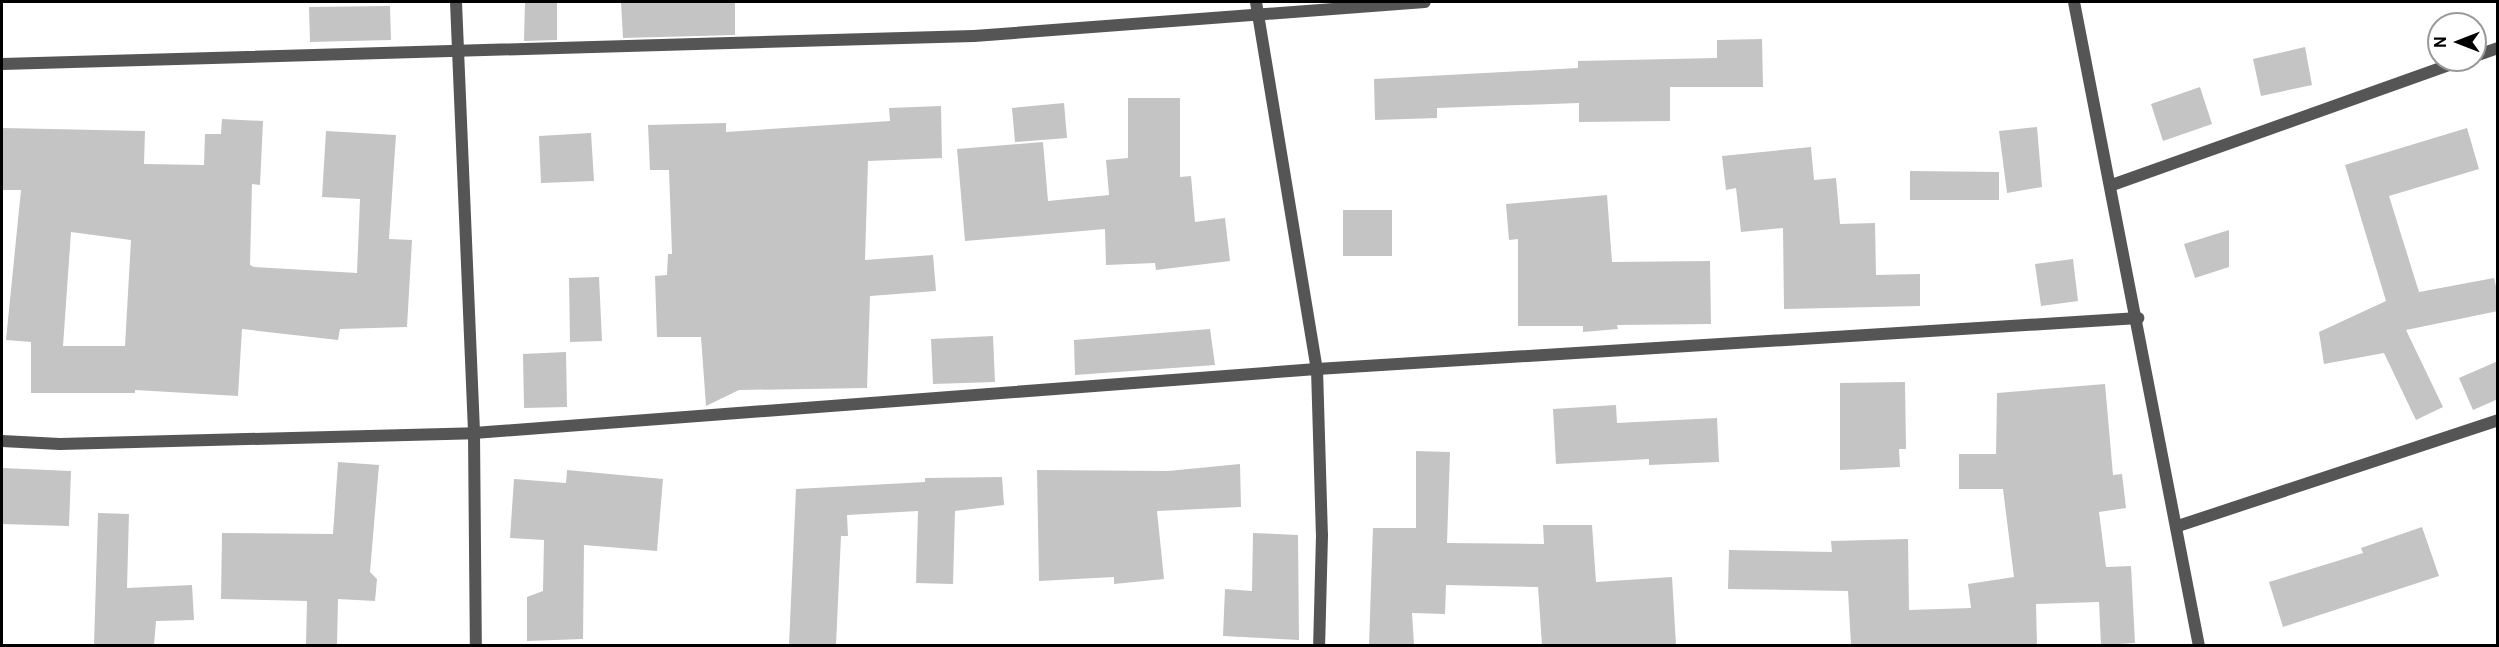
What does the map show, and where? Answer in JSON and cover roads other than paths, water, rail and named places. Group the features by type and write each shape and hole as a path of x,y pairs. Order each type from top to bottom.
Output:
{"street":[{"path":"456,2 474,433 476,645"},
{"path":"1256,2 1293,207 1317,369 1322,535 1319,645"},
{"path":"2,64 457,53 974,36 1257,17 1425,2"},
{"path":"2074,2 2138,318 2199,645"},
{"path":"2112,185 2429,72"},
{"path":"2,441 60,444 474,433 1317,369 2138,318"},
{"path":"2178,526 2498,420"}]}
